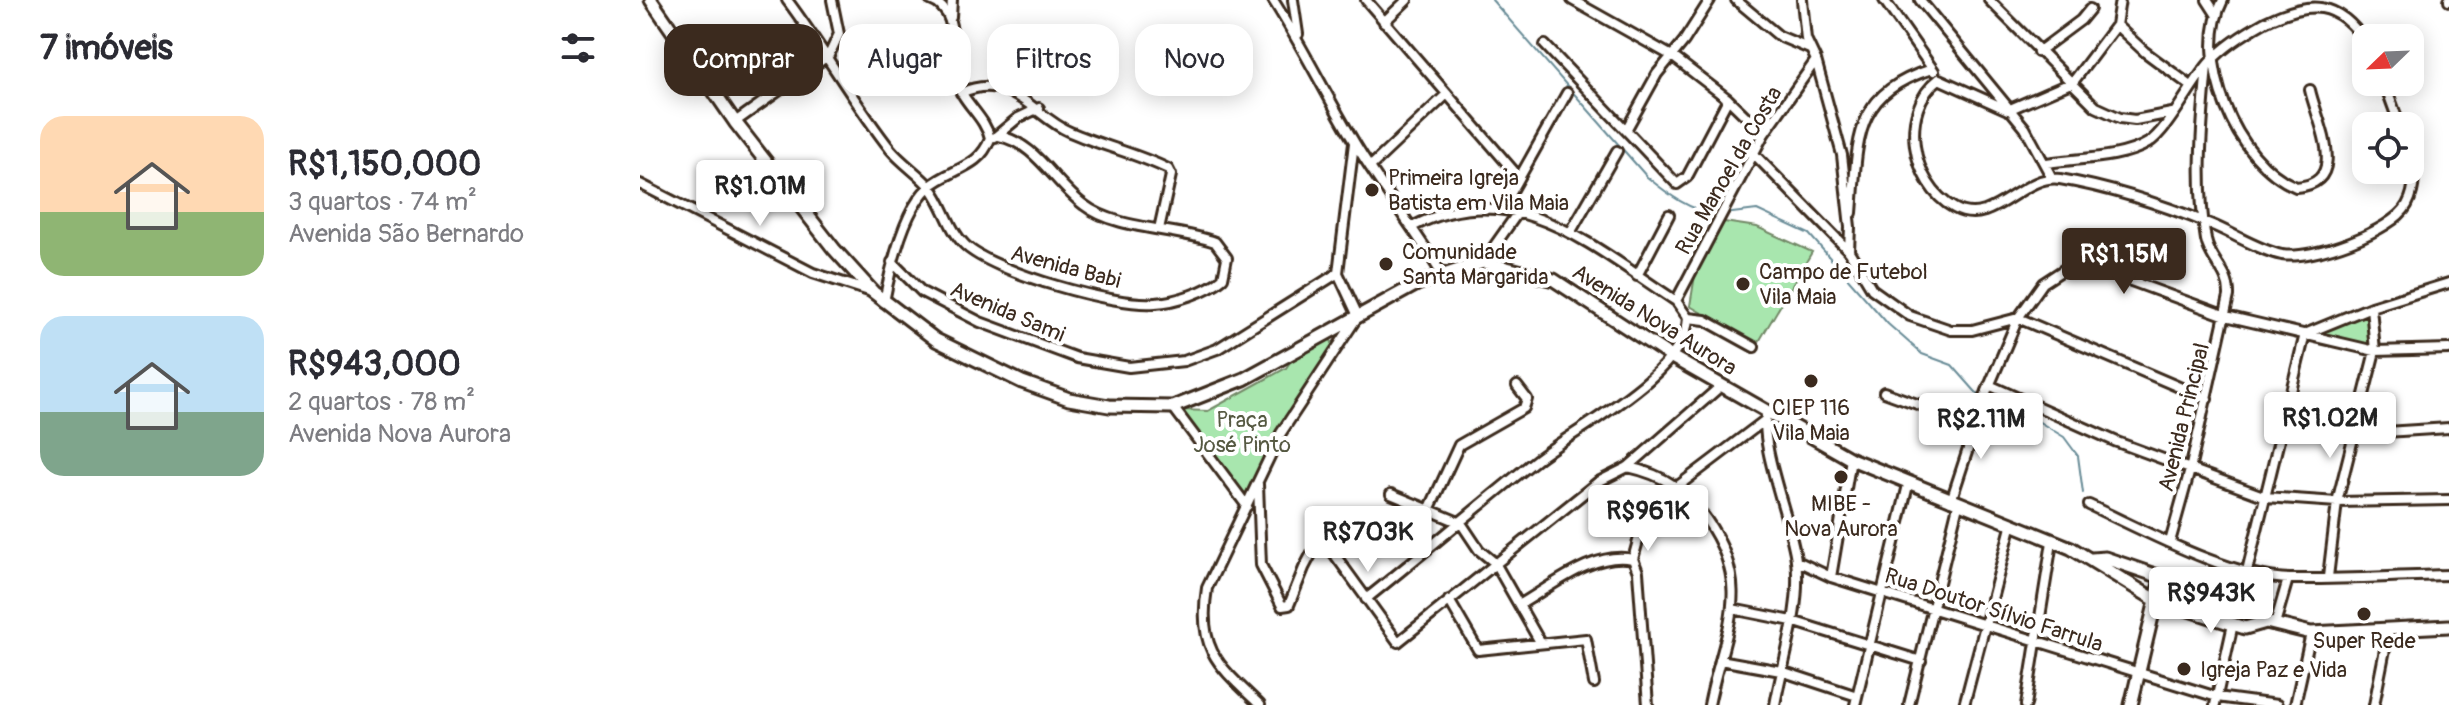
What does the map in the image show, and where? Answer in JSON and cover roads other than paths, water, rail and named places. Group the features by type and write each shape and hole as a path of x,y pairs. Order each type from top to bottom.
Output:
{"street":[{"path":"787,0 829,55 889,147 904,166 930,187"},
{"path":"735,122 829,55 839,34 832,0"},
{"path":"930,0 944,7 951,18"},
{"path":"951,24 952,0"},
{"path":"1273,0 1298,39 1354,143 1400,215 1414,226 1441,273"},
{"path":"1293,0 1298,39"},
{"path":"1366,0 1518,176"},
{"path":"1384,22 1407,0"},
{"path":"1572,0 1672,56 1728,99 1764,134"},
{"path":"1626,130 1657,74 1710,0"},
{"path":"1736,0 1779,36 1810,49"},
{"path":"1802,0 1810,49 1816,60 1842,155 1850,227"},
{"path":"1884,0 1939,79 2008,110 2073,82 2116,25 2120,0"},
{"path":"1920,0 2008,110 2047,163 2052,178"},
{"path":"1989,0 2096,107 2120,118 2135,120 2172,113"},
{"path":"2207,0 2216,14"},
{"path":"2216,14 2223,0"},
{"name":"Avenida Nova Aurora","path":"656,2 735,122 834,249 873,292 936,340 1022,382 1069,399 1109,406 1173,407 1224,389 1323,333 1441,273 1483,262 1554,280 1670,356 1722,385 1765,416 1908,485 2092,559 2099,567 2154,599 2252,628 2271,623"},
{"path":"2047,163 2139,147 2158,135 2209,63 2251,30 2309,2 2336,10 2352,24"},
{"path":"2038,52 2081,20 2090,9"},
{"name":"Avenida Principal","path":"2170,542 2226,316 2229,284 2207,243 2200,147 2216,14"},
{"path":"2116,25 2145,52 2191,86"},
{"path":"1545,45 1672,181 1681,184 1728,99"},
{"name":"Rua Manoel da Costa","path":"1676,301 1764,134 1816,60"},
{"path":"2209,63 2236,129 2269,169 2296,187 2314,183 2321,176 2329,156 2310,90"},
{"path":"1849,251 1864,118 1877,98 1895,83 1932,69"},
{"path":"1939,79 1921,96 1914,138 1922,173 1946,203 1971,213 1986,211 2034,183 2052,178 2102,186 2206,222 2283,255 2308,255 2334,248 2399,216 2412,192 2412,184"},
{"path":"971,90 984,87 1024,98 1058,126 1141,156 1170,171 1159,229"},
{"path":"1503,207 1567,93"},
{"path":"1370,167 1447,94"},
{"path":"963,96 995,138"},
{"path":"884,302 892,262 909,221 930,187 976,163 995,138 1018,118 1039,108"},
{"name":"Avenida Babi","path":"930,187 963,243 995,265 1099,297 1142,303 1166,302 1210,287 1223,278 1227,258 1215,242 1092,211 1056,180 1027,146 995,138"},
{"path":"1260,705 1215,661 1204,631 1207,588 1291,415 1337,352 1358,316 1338,273 1354,143"},
{"path":"1570,233 1617,151"},
{"path":"1753,153 1849,251 1872,289 1890,305 1920,320 1951,330 1972,330 2018,318 2207,399"},
{"path":"640,184 813,273 873,292"},
{"path":"1366,599 1538,458 1612,411 1670,356 1685,334 1688,318 1676,301 1570,233 1519,211 1503,207 1443,214 1414,226"},
{"path":"1483,262 1519,211"},
{"path":"1637,276 1669,215"},
{"name":"Avenida Sami","path":"892,262 922,292 980,322 1077,358 1129,367 1184,361 1217,349 1338,273"},
{"path":"1909,705 1954,504 1980,409 2018,318 2043,283 2066,268 2080,265 2093,267 2226,316 2375,351 2449,349"},
{"path":"2305,334 2371,307 2449,283"},
{"path":"2328,577 2337,502 2375,351 2371,307"},
{"path":"1688,318 1705,320 1754,347"},
{"path":"1323,333 1334,339 1337,352"},
{"path":"2247,571 2305,334"},
{"path":"1258,484 1261,565 1284,607 1289,605 1314,549 1322,542 1332,548 1398,642 1598,482 1628,467 1722,385"},
{"path":"1429,510 1459,445 1524,408 1527,399 1517,386"},
{"path":"1988,388 2117,442 2266,497 2337,502 2449,500"},
{"path":"1884,392 1975,425"},
{"path":"1173,407 1247,506"},
{"path":"1678,486 1765,416 1797,561 1792,621 1775,705"},
{"path":"2353,434 2449,428"},
{"path":"1831,577 1851,459"},
{"path":"1628,467 1659,475 1688,493 1729,554 1732,609 1709,705"},
{"path":"1720,660 1781,671 1856,700 1908,485"},
{"path":"1391,494 1461,523 1479,550 1495,563 1540,642"},
{"path":"2089,505 2170,542 2247,571 2288,579 2449,575"},
{"path":"1648,705 1638,572 1633,559 1641,530 1654,512"},
{"path":"1964,705 2011,527"},
{"path":"2026,705 2039,642 2052,542"},
{"path":"1519,605 1593,563 1614,557 1633,559"},
{"name":"Avenida Nova Aurora","path":"2092,559 2105,558 2249,607 2271,623 2311,633 2449,626"},
{"name":"Rua Doutor Sílvio Farrula","path":"1797,561 1831,577 2216,701 2277,705"},
{"path":"2131,705 2161,579"},
{"path":"2271,623 2288,579"},
{"path":"1449,600 1475,649 1586,639 1594,683"},
{"path":"1732,609 1792,621 1921,661"},
{"path":"2216,701 2233,624"},
{"path":"2374,705 2389,629"},
{"path":"2295,705 2311,633"}],"waterway":[{"path":"1492,0 1647,177 1689,206 1718,214"},
{"path":"1724,214 1757,210 1809,234 1888,324 1922,354 1952,365 1982,399"},
{"path":"1989,400 2008,403 2064,437 2078,456 2083,493"}],"place":[{"name":"Primeira Igreja Batista em Vila Maia","path":"1372,190"},
{"name":"Comunidade Santa Margarida","path":"1386,264"},
{"name":"Campo de Futebol Vila Maia","path":"1743,284"},
{"name":"CIEP 116 Vila Maia","path":"1811,381"},
{"name":"MIBE - Nova Aurora","path":"1841,477"},
{"name":"Super Rede","path":"2364,614"},
{"name":"Igreja Paz e Vida","path":"2184,669"}],"park label":[{"name":"Praça José Pinto","path":"1242,432"}]}
